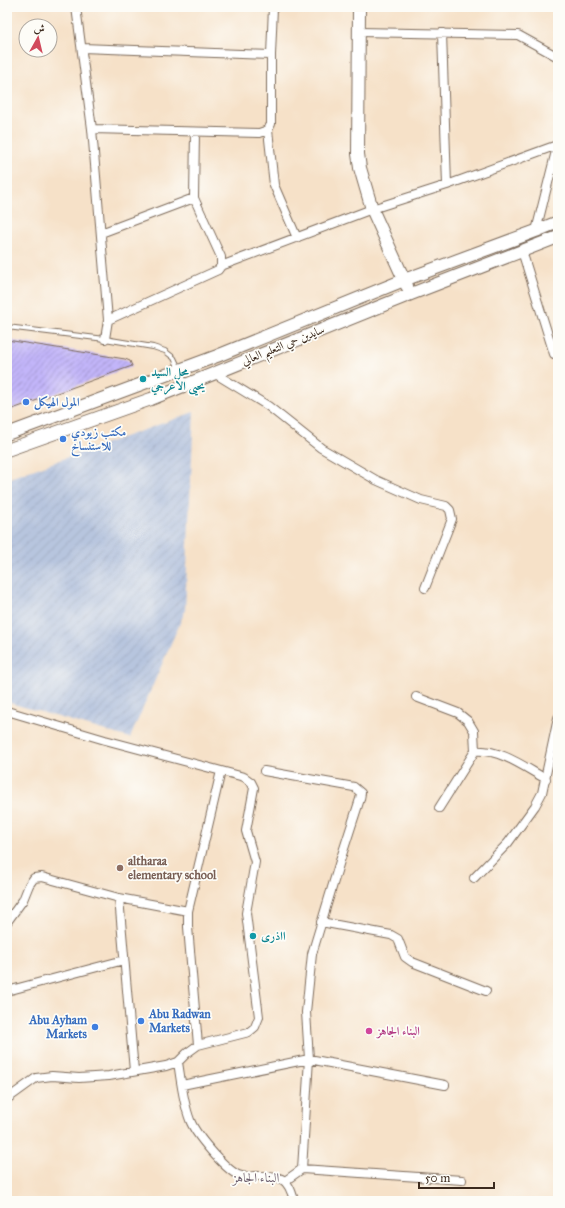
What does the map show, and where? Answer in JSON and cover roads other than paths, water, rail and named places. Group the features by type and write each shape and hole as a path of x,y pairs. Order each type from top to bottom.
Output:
{"main road":[{"path":"359,7 358,154 360,168 372,209 410,294"},
{"name":"سايدين حي التعليم العالي","path":"7,434 217,356 404,280 558,222"},
{"name":"سايدين حي التعليم العالي","path":"7,450 144,401 410,294 558,237"}],"street":[{"path":"76,7 92,129 108,320 105,339"},
{"path":"92,129 259,133 268,130 272,124 271,55 273,7"},
{"path":"359,32 518,35 558,57"},
{"path":"442,33 447,185"},
{"path":"82,48 271,55"},
{"path":"268,130 274,185 297,238"},
{"path":"195,132 194,198 220,257 221,266"},
{"path":"108,320 218,270 221,266 372,209 447,185 558,144"},
{"path":"536,231 558,144"},
{"path":"101,233 194,198"},
{"path":"522,251 554,354"},
{"path":"214,373 268,406 321,448 376,480 422,500 446,506 450,510 452,519 425,588"},
{"path":"416,697 458,713 468,721 474,731 475,751 439,808"},
{"path":"7,711 105,740 244,777 251,782 254,788 246,831 255,862 246,913 259,1017 255,1027 249,1032 198,1045 178,1062 109,1076 79,1078 52,1076 36,1078 7,1099"},
{"path":"474,878 508,843 535,806 542,793 558,718"},
{"path":"475,751 493,752 504,756 546,779"},
{"path":"198,1045 188,911 221,771"},
{"path":"264,771 354,787 361,793 312,954 306,1012 309,1059 302,1169"},
{"path":"7,922 23,900 29,885 34,878 42,877 119,898 188,911"},
{"path":"119,898 134,1071"},
{"path":"322,922 391,935 398,939 405,957 412,962 486,991"},
{"path":"7,991 124,960"},
{"path":"182,1085 309,1059 445,1085"},
{"path":"178,1062 190,1121 209,1148 230,1169 239,1175 275,1176 285,1181 292,1190 294,1201"},
{"path":"285,1181 302,1169 462,1180"}],"lane":[{"path":"7,327 105,339 153,347 165,351 174,358 186,384"}],"place":[{"name":"محل السيد يحيى الاعرجي","path":"143,379"},
{"name":"المول الهيكل","path":"26,402"},
{"name":"مكتب زيودي للاستنساخ","path":"63,439"},
{"name":"altharaa elementary school","path":"120,868"},
{"name":"ااذرى","path":"253,936"},
{"name":"Abu Radwan Markets","path":"141,1021"},
{"name":"Abu Ayham Markets","path":"95,1027"},
{"name":"البناء الجاهز","path":"369,1031"}],"district":[{"name":"البناء الجاهز","path":"256,1178"}]}
